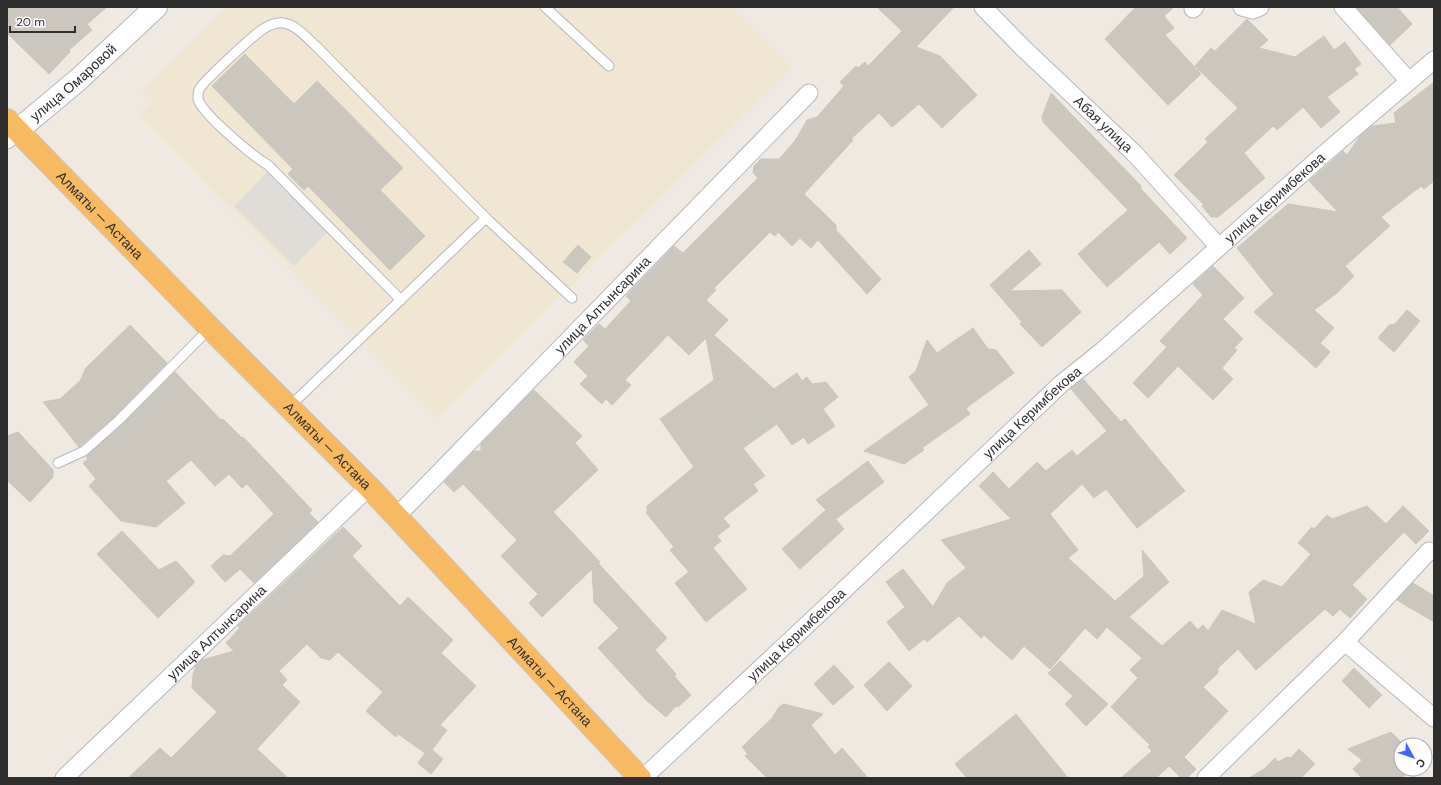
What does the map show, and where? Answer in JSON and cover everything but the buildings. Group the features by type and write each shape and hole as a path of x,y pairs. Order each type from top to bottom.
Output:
{"highway":[{"name":"Алматы — Астана","path":"10,130 369,487 642,778"}],"street":[{"name":"улица Омаровой","path":"10,130 79,79 156,7"},
{"name":"Абая улица","path":"983,7 1023,48 1135,154 1219,247"},
{"path":"1242,7 1253,10 1260,7"},
{"path":"1343,7 1409,81"},
{"name":"улица Керимбекова","path":"642,778 824,609 1061,384 1102,351 1434,60"},
{"name":"улица Алтынсарина","path":"396,517 809,93"},
{"name":"улица Алтынсарина","path":"64,778 369,487"},
{"path":"1206,778 1344,642 1429,551"},
{"path":"1344,642 1434,718"}],"lane":[{"path":"545,7 556,10 609,66"},
{"path":"401,300 268,165 255,158 206,111 198,99 198,90 207,79 262,30 275,23 283,23 294,27 315,45 486,218 572,298"},
{"path":"289,407 486,218"},
{"path":"58,463 84,450 119,420 210,328"}],"shaded area":[{"path":"225,7 732,7 792,67 437,418 139,115 153,101 142,89"},
{"path":"275,164 293,183 289,187 302,200 306,196 335,225 294,266 234,206"}]}
